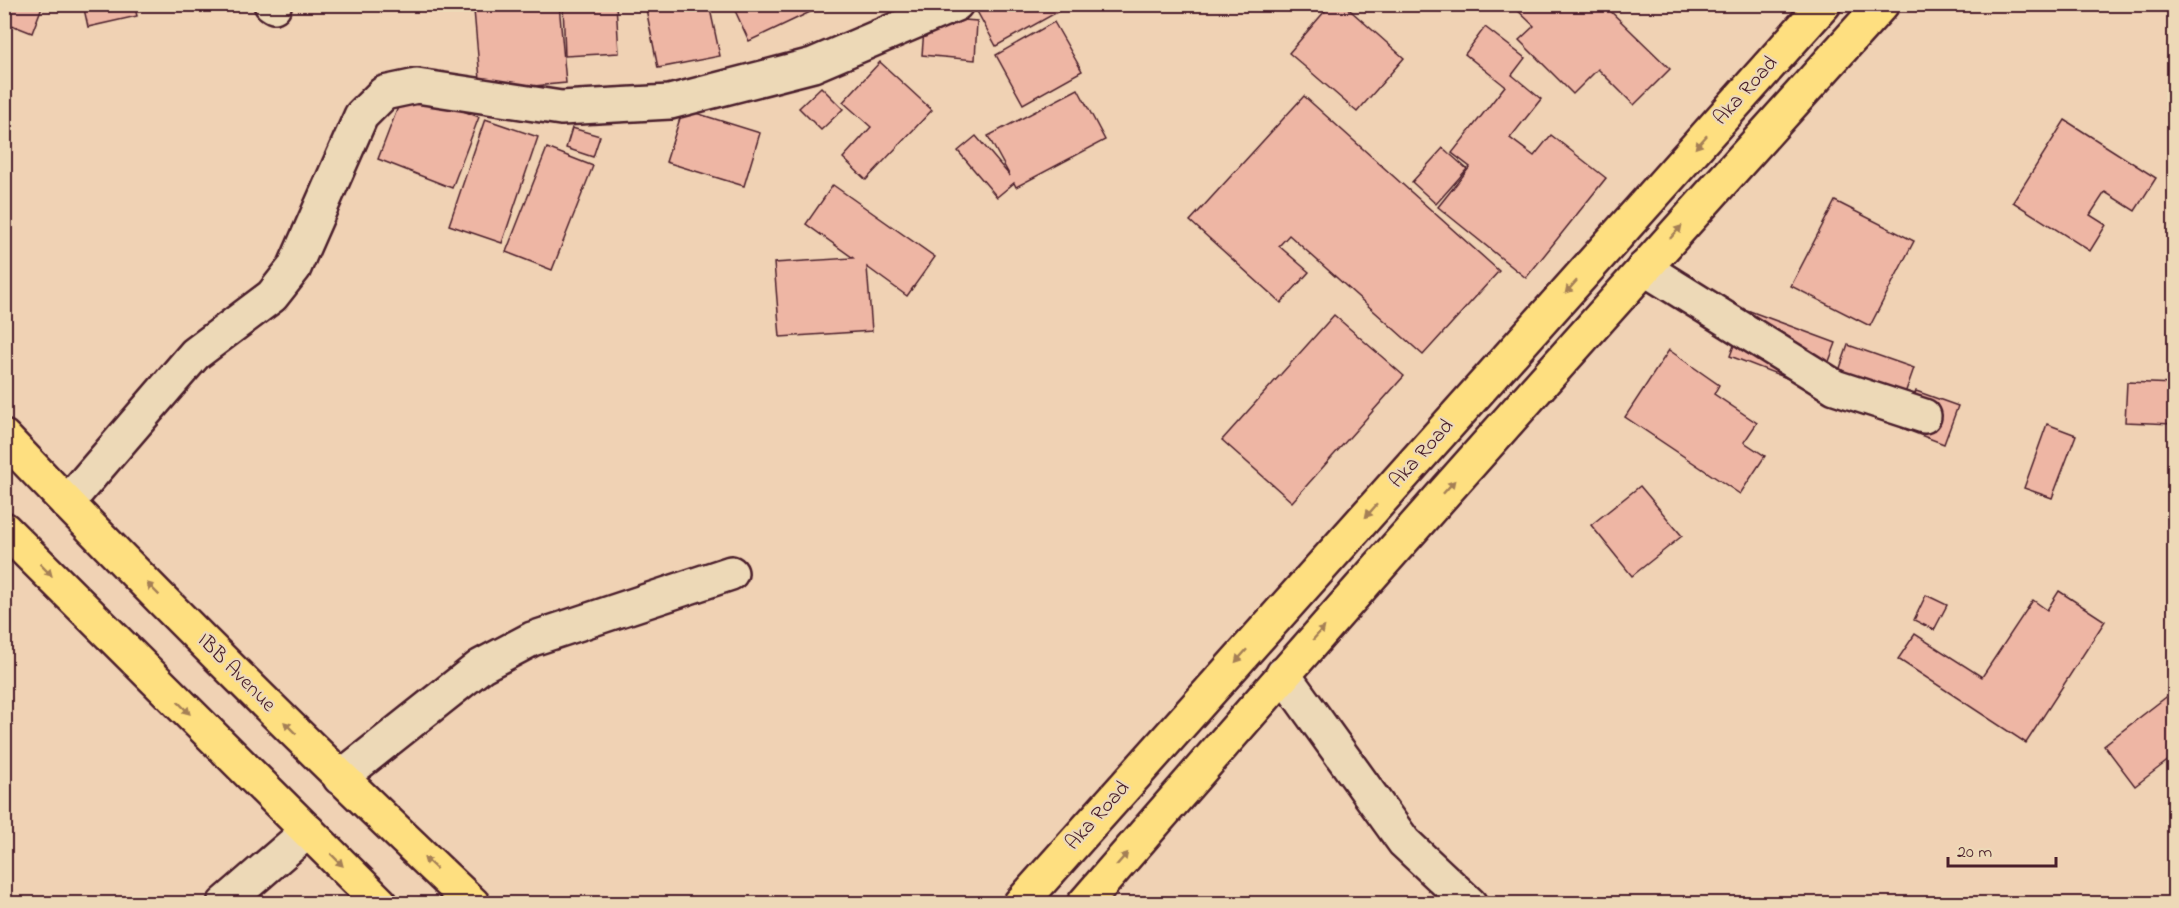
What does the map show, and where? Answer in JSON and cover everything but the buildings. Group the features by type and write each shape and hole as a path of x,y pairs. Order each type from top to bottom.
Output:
{"main road":[{"name":"Aka Road","path":"1020,903 1824,4"},
{"name":"Aka Road","path":"1084,903 1283,674 1882,4"},
{"name":"IBB Avenue","path":"4,438 340,778 473,903"},
{"path":"4,529 381,903"}],"street":[{"path":"67,503 195,354 273,296 294,268 361,116 384,93 417,86 561,108 670,102 813,65 956,4"},
{"path":"1644,268 1835,387 1924,416"},
{"path":"340,778 481,666 522,644 730,573"},
{"path":"1283,674 1404,843 1470,903"},
{"path":"224,903 308,831"}]}
